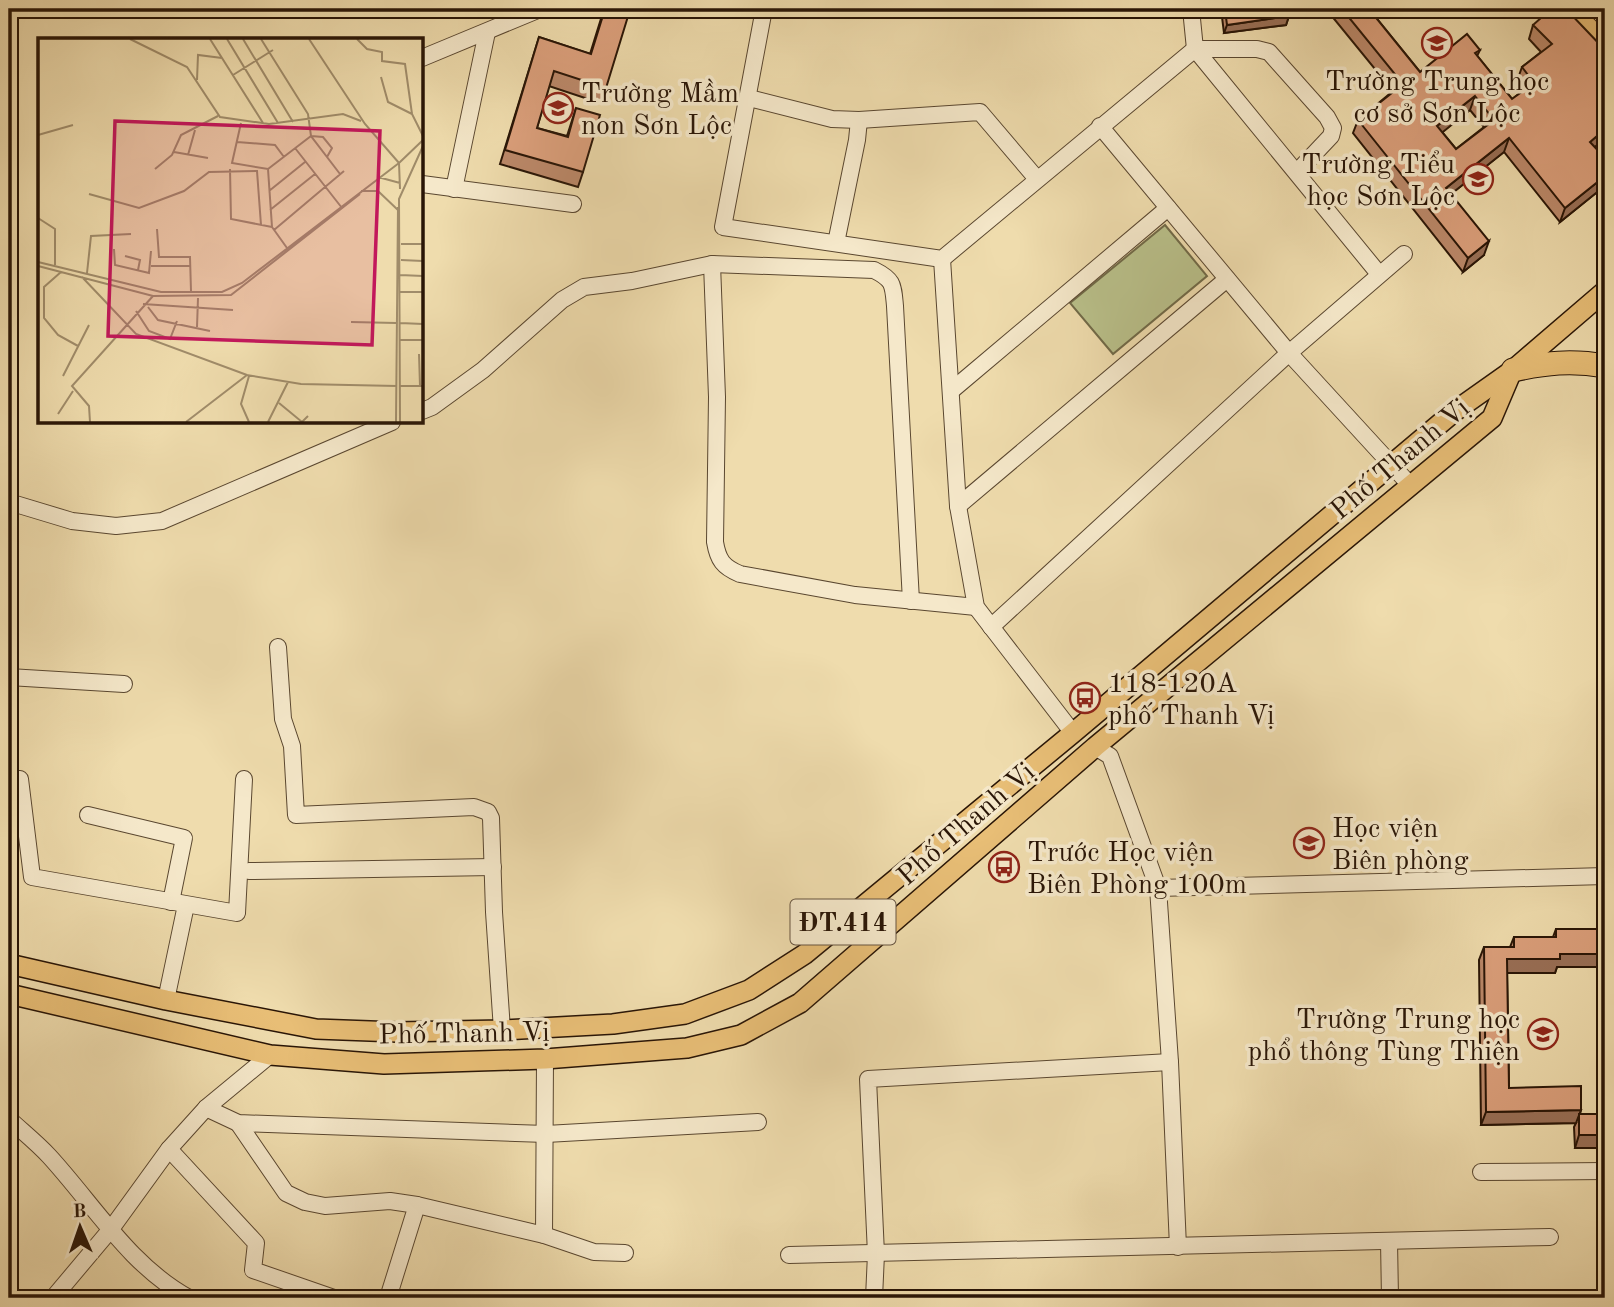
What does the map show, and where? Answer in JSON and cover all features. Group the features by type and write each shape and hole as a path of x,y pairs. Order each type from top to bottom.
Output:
{"highway":[{"path":"1567,9 1605,47"},
{"path":"1513,370 1548,362 1584,362 1605,366"}],"main road":[{"name":"Phố Thanh Vị","path":"9,964 166,1000 316,1029 397,1032 613,1024 685,1014 750,990 804,954 1073,733 1455,411 1513,370 1605,291"},
{"name":"Phố Thanh Vị","path":"9,994 270,1055 384,1064 545,1059 687,1048 741,1035 800,1003 1095,747 1492,418 1513,370"},
{"path":"1073,733 1095,747"}],"street":[{"path":"424,57 540,9"},
{"path":"764,9 723,227 942,259 1195,49 1257,49 1269,52 1326,117 1333,128 1331,136 1297,172"},
{"path":"1191,9 1195,49 1379,274"},
{"path":"454,189 487,32"},
{"path":"749,98 832,119 859,120 979,112 1037,179"},
{"path":"836,243 859,120"},
{"path":"1100,126 1289,353 1411,485"},
{"path":"424,184 573,204"},
{"path":"951,391 1168,208"},
{"path":"991,627 1289,353 1404,254"},
{"path":"942,259 958,506 976,607 1073,733"},
{"path":"712,264 717,397 715,542 717,556 725,568 740,574 794,585 976,607"},
{"path":"424,410 483,370 562,300 584,287 632,281 712,264 874,270 888,277 893,286 911,601"},
{"path":"958,506 1227,279"},
{"path":"9,502 72,521 116,526 162,521 388,424"},
{"path":"278,647 283,719 292,746 296,815 474,807 483,809 491,818 502,1030"},
{"path":"9,677 124,684"},
{"path":"1095,747 1110,756 1158,888 1170,1062 1178,1247"},
{"path":"20,779 32,877 237,913 244,779"},
{"path":"88,815 184,838 179,903 166,1000"},
{"path":"249,871 493,867"},
{"path":"1158,888 1605,876"},
{"path":"53,1298 111,1229 169,1149 206,1108 270,1055"},
{"path":"544,1235 545,1059"},
{"path":"874,1298 876,1254 868,1079 1170,1062"},
{"path":"206,1108 239,1123 546,1134 758,1122"},
{"path":"9,1119 47,1154 138,1260 171,1288 189,1298"},
{"path":"239,1123 286,1193 305,1202 325,1206 390,1201 417,1205 544,1235 594,1252 625,1253"},
{"path":"169,1149 256,1243 253,1270 291,1291 334,1298"},
{"path":"1481,1172 1605,1171"},
{"path":"388,1298 417,1205"},
{"path":"789,1255 1550,1237"},
{"path":"1389,1241 1391,1298"}],"green space":[{"path":"1165,225 1207,276 1113,354 1070,303"}],"building":[{"path":"605,9 629,13 606,88 554,71 537,128 568,137 576,108 600,115 583,172 505,150 539,37 591,54"},
{"path":"1225,9 1288,9 1289,16 1227,25"},
{"path":"1342,9 1369,9 1420,72 1467,34 1480,50 1475,53 1512,99 1534,83 1522,67 1552,44 1533,25 1551,9 1566,9 1605,50 1605,129 1590,142 1605,158 1605,176 1565,208 1509,138 1446,188 1489,241 1468,258 1358,120 1403,84","holes":["1475,96 1494,120 1456,149 1437,126"]},
{"path":"1556,929 1605,929 1605,954 1560,954 1560,959 1507,959 1509,1088 1581,1086 1581,1110 1486,1112 1484,947 1514,947 1514,937 1556,937"},
{"path":"1579,1114 1605,1114 1605,1135 1579,1135"}],"place":[{"name":"Trường Trung học cơ sở Sơn Lộc","path":"1437,43"},
{"name":"Trường Mầm non Sơn Lộc","path":"558,108"},
{"name":"Trường Tiểu học Sơn Lộc","path":"1478,179"},
{"name":"118-120A phố Thanh Vị","path":"1085,698"},
{"name":"Học viện Biên phòng","path":"1309,843"},
{"name":"Trước Học viện Biên Phòng 100m","path":"1004,867"},
{"name":"Trường Trung học phổ thông Tùng Thiện","path":"1543,1034"}]}
